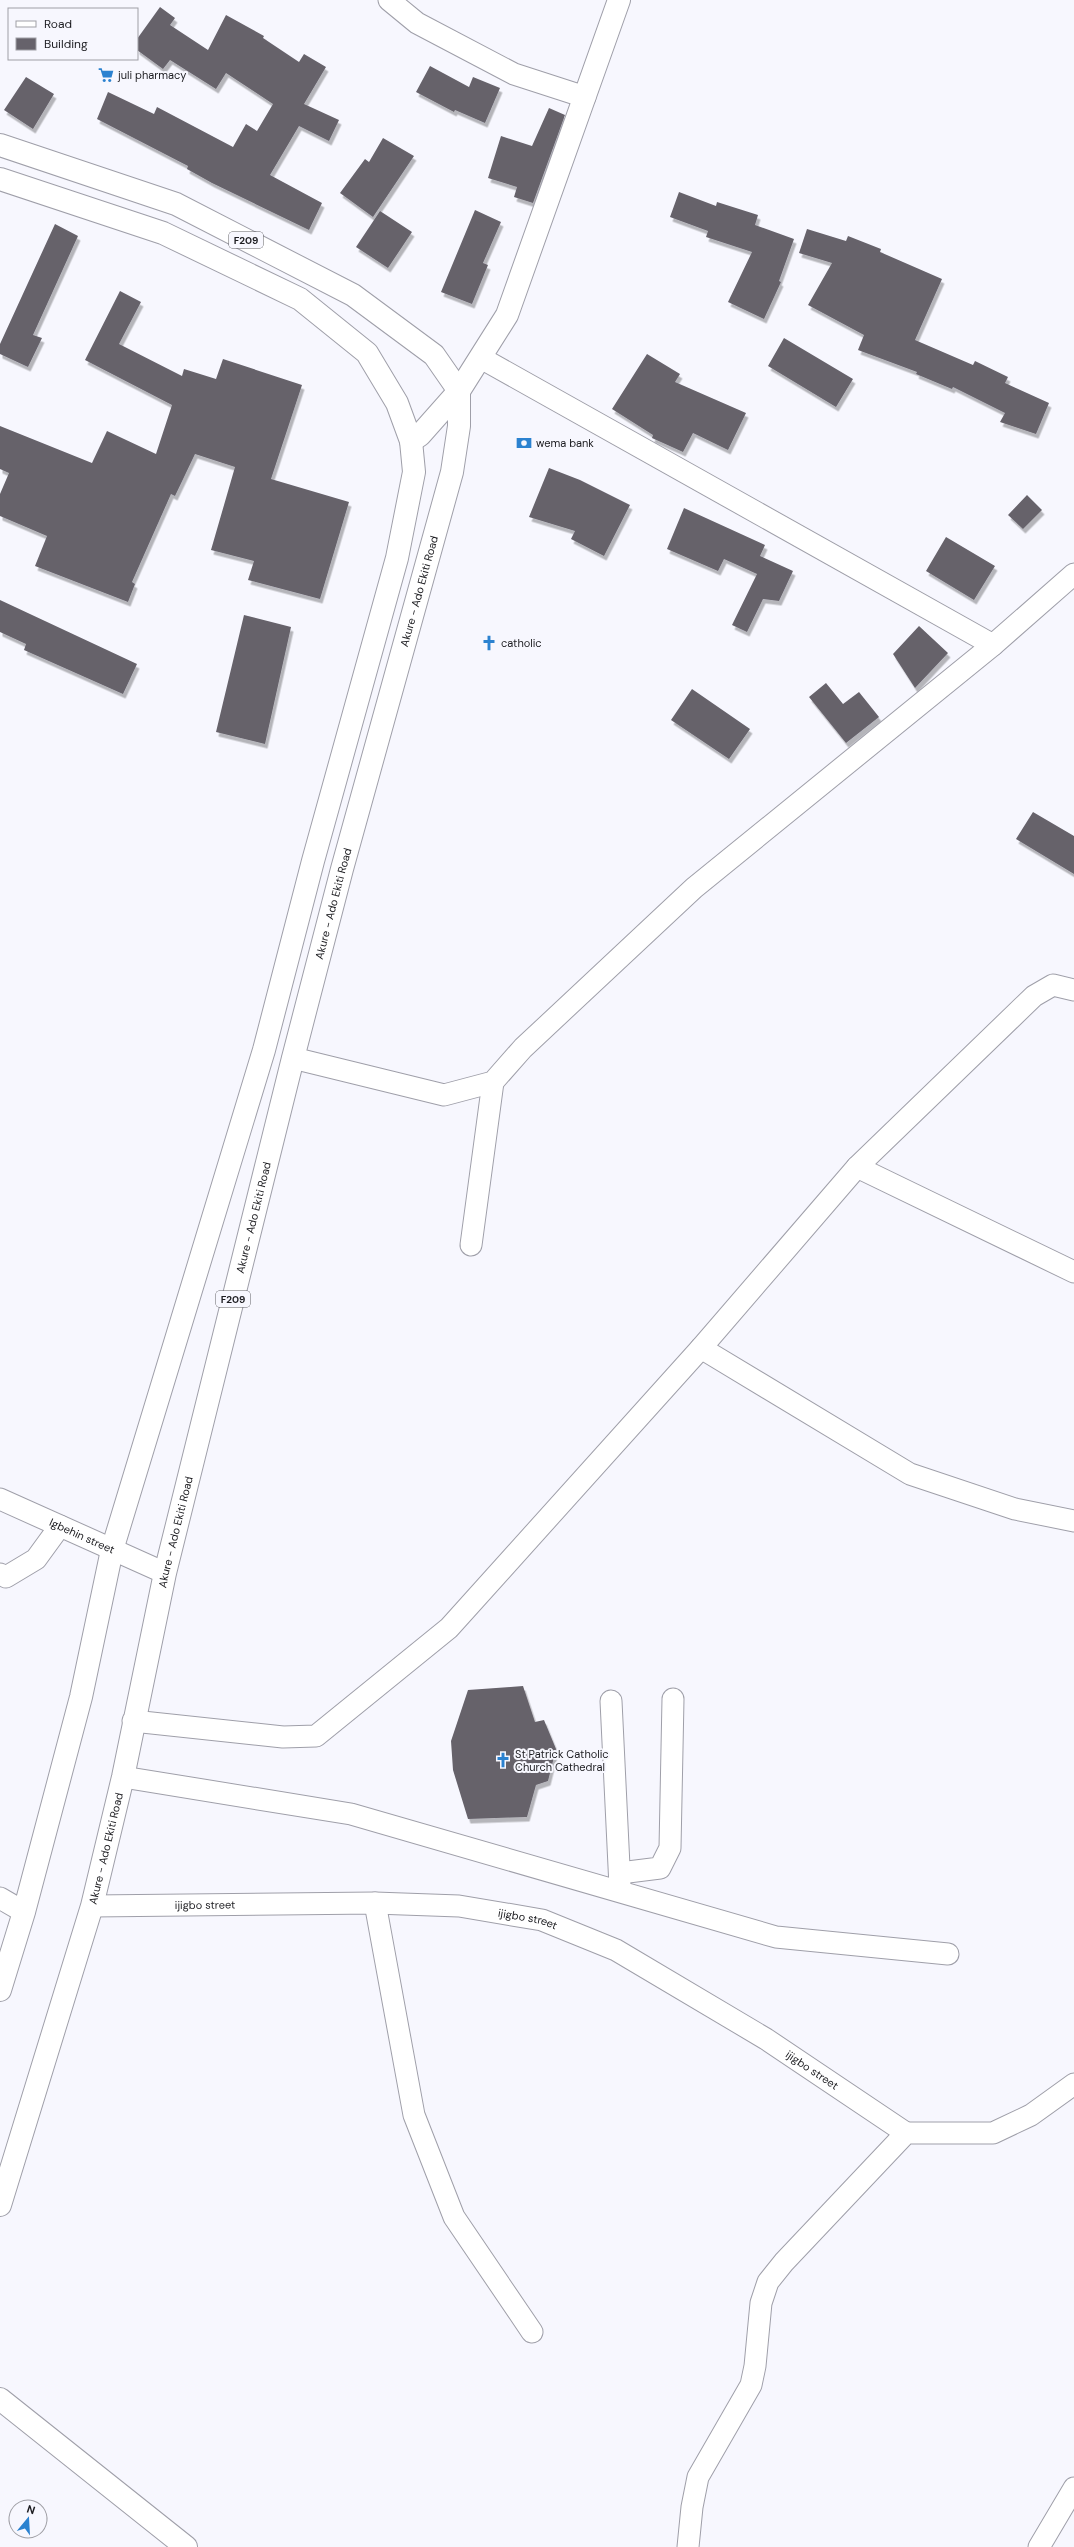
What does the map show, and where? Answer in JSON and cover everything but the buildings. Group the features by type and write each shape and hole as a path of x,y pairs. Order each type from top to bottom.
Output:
{"main road":[{"path":"411,441 420,435 459,391 507,315 619,0"},
{"name":"F209","path":"0,144 176,204 353,295 434,355 459,391"},
{"name":"F209","path":"0,179 163,233 300,299 367,353 397,403 411,441 414,472 408,513 368,670 313,861 264,1050 112,1550 81,1697 24,1912 2,1976"},
{"name":"Akure - Ado Ekiti Road","path":"0,2205 92,1906 122,1777 165,1573 293,1058 342,868 452,472 459,426 459,391"},
{"path":"0,2399 186,2547"}],"street":[{"path":"388,0 417,23 514,74 585,96"},
{"path":"481,358 993,645"},
{"path":"293,1058 444,1095 492,1082 523,1048 694,888 993,645 1074,574"},
{"path":"133,1721 283,1737 316,1736 449,1628 701,1348 857,1167 1034,996 1053,985 1074,990"},
{"path":"471,1245 492,1082"},
{"path":"857,1167 1074,1272"},
{"path":"701,1348 910,1474 1015,1509 1074,1520"},
{"name":"Igbehin street","path":"0,1499 165,1573"},
{"path":"0,1574 6,1577 36,1559 60,1526"},
{"path":"620,1873 660,1868 670,1848 674,1699"},
{"path":"611,1702 621,1894"},
{"path":"122,1777 351,1814 621,1894 776,1937 948,1954"},
{"path":"0,1898 24,1912"},
{"path":"376,1903 414,2115 454,2217 532,2332"},
{"name":"ijigbo street","path":"92,1906 376,1903 459,1906 542,1920 616,1950 766,2039 906,2133"},
{"path":"688,2547 692,2507 698,2477 750,2385 755,2366 761,2303 768,2282 784,2262 906,2133 993,2133 1031,2115 1074,2084"},
{"path":"1039,2547 1074,2488"}],"place":[{"name":"juli pharmacy","path":"106,75"},
{"name":"wema bank","path":"524,443"},
{"name":"catholic","path":"489,643"},
{"name":"St Patrick Catholic Church Cathedral","path":"503,1760"}]}
